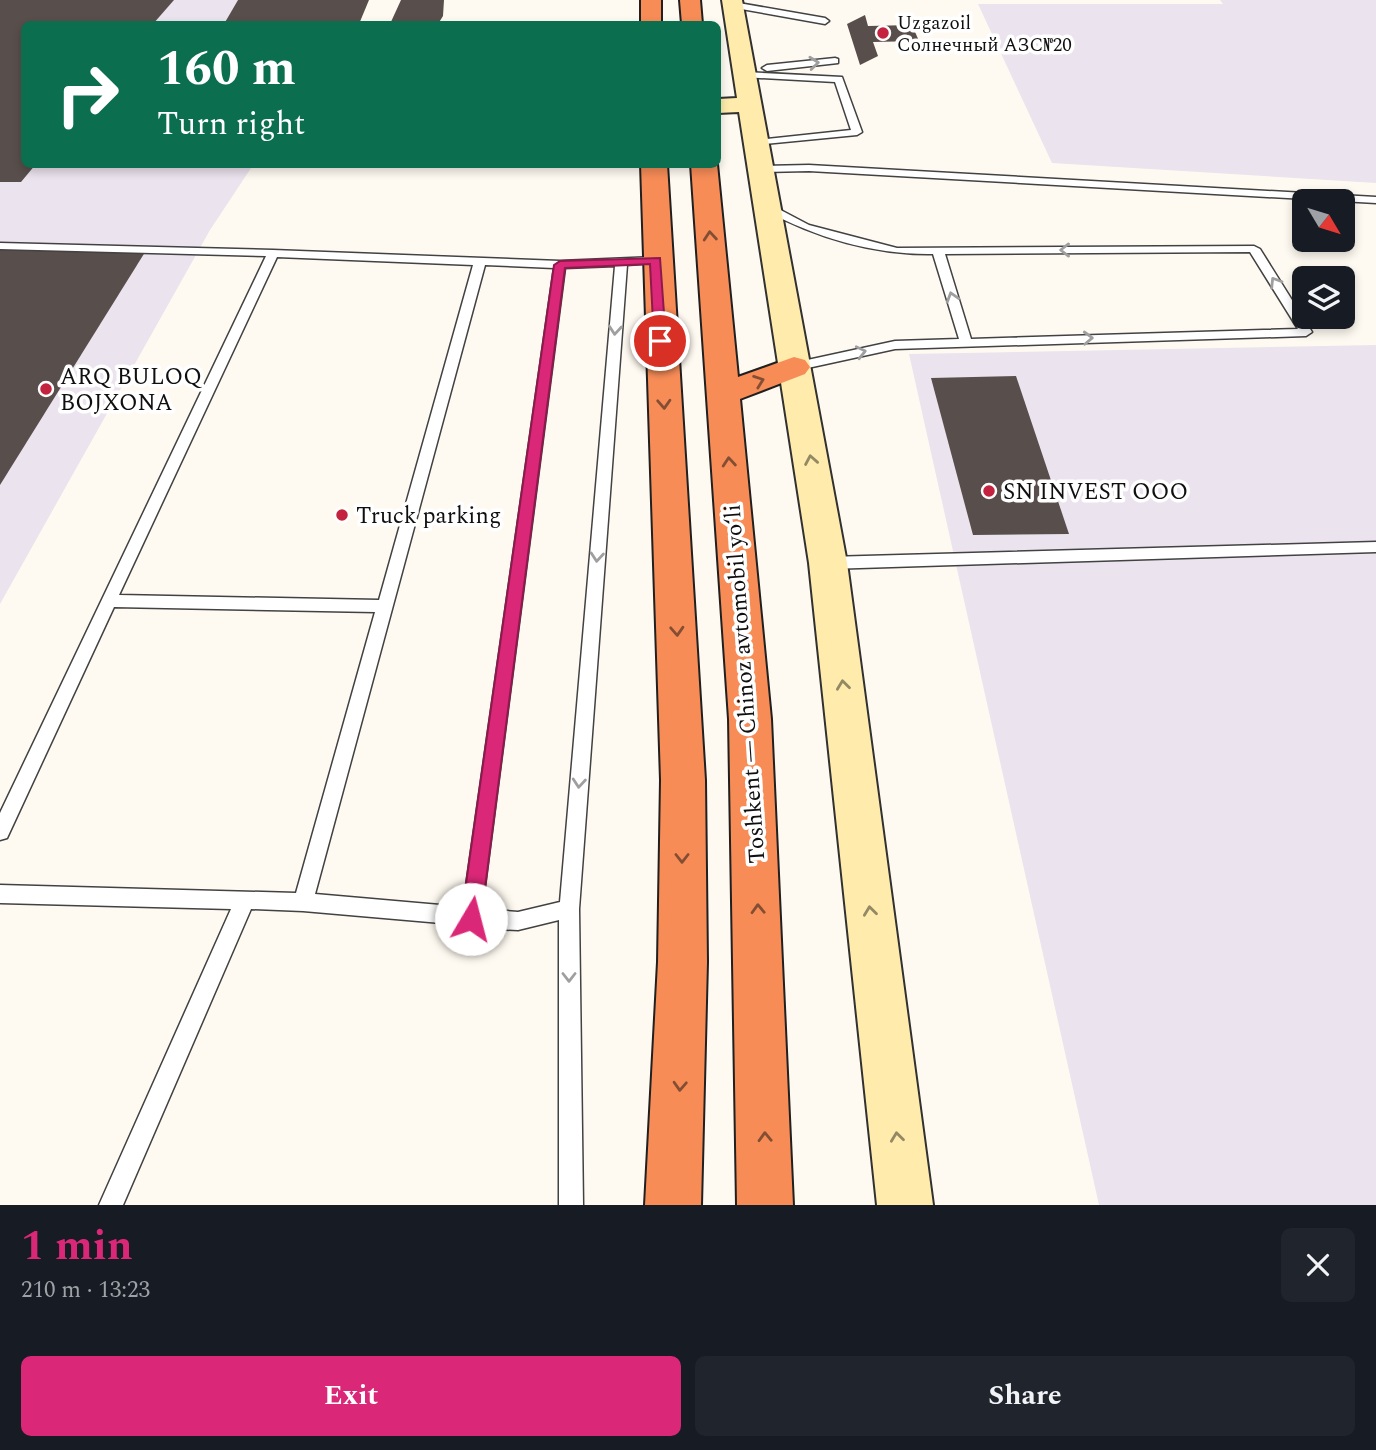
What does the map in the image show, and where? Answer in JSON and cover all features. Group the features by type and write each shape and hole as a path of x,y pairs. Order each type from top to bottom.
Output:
{"highway":[{"path":"651,0 651,21"},
{"path":"690,0 692,21"},
{"path":"653,168 638,261 682,719 683,1024 673,1205"},
{"name":"Toshkent — Chinoz avtomobil yoʻli","path":"704,168 750,719 765,1205"},
{"path":"723,394 794,368"}],"street":[{"path":"733,2 739,89 760,156 828,563 905,1205"}],"lane":[{"path":"733,2 825,21"},
{"path":"739,89 835,61"},
{"path":"739,89 839,79 857,132 760,156"},
{"path":"760,156 809,168 1376,200"},
{"path":"769,208 805,226 897,251 1254,249 1306,331 895,345 794,368"},
{"path":"0,246 273,253 560,265 638,261 569,909 571,1205"},
{"path":"938,251 966,342"},
{"path":"0,832 273,253"},
{"path":"303,902 480,262"},
{"path":"471,919 560,265"},
{"path":"828,563 1376,547"},
{"path":"107,601 383,606"},
{"path":"0,894 303,902 471,919 518,921 569,909"},
{"path":"111,1205 245,900"}],"shaded area":[{"name":"ARQ BULOQ BOJXONA","path":"0,0 238,0 226,21 21,21 21,168 251,168 210,230 0,604"},
{"path":"1220,0 1376,0 1376,183 1052,163 978,4 1223,4"},
{"path":"1376,345 1376,1205 1099,1205 909,354"}],"building":[{"path":"0,0 174,0 156,21 21,21 21,168 33,168 21,182 0,182"},
{"path":"238,0 369,0 360,21 226,21"},
{"path":"401,0 444,0 443,16 440,21 391,21"},
{"name":"Uzgazoil Солнечный АЗС№20","path":"865,15 868,26 912,25 919,41 873,42 878,56 860,65 847,24"},
{"name":"ARQ BULOQ BOJXONA","path":"0,247 147,249 0,485"},
{"path":"1016,376 1069,534 973,535 931,378"}],"place":[{"name":"Uzgazoil Солнечный АЗС№20","path":"883,33"},
{"name":"ARQ BULOQ BOJXONA","path":"46,389"},
{"name":"SN INVEST ООО","path":"989,491"},
{"name":"Truck parking","path":"342,515"}],"route":[{"path":"471,919 560,265 655,260 660,341"}]}
